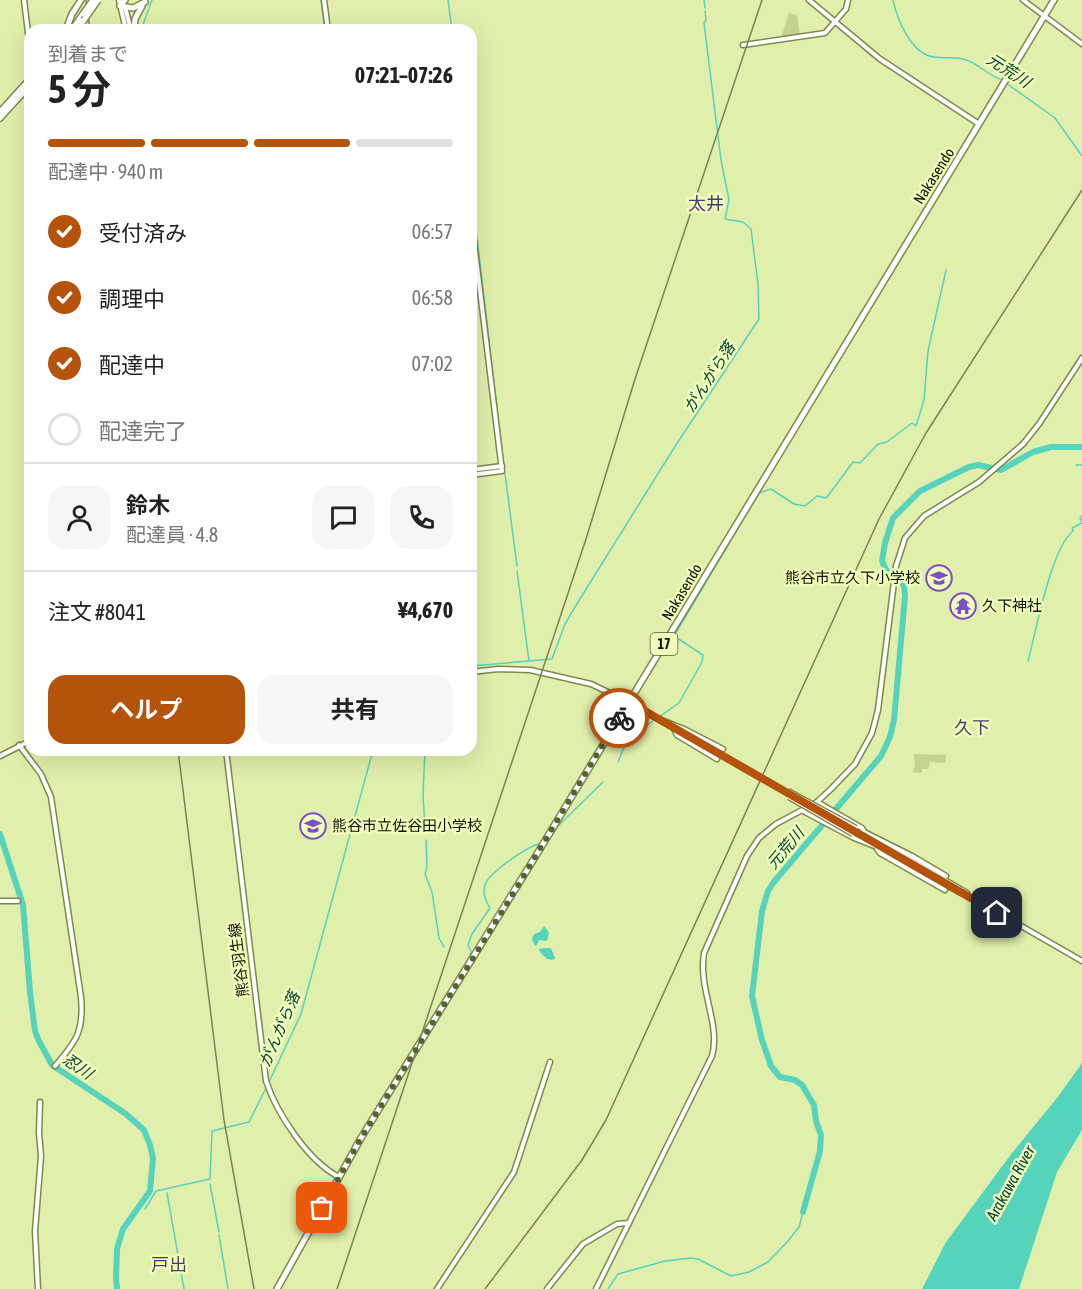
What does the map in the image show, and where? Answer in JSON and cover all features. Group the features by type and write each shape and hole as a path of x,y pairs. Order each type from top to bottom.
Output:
{"highway":[{"path":"68,24 81,0"},
{"path":"80,24 93,0"},
{"path":"78,24 98,0"},
{"name":"Nakasendo","path":"277,1289 361,1138 485,939 1054,0"},
{"path":"123,3 133,8 146,1"},
{"path":"133,24 146,1"},
{"path":"0,111 24,85"},
{"path":"0,118 24,92"}],"street":[{"path":"24,0 27,24"},
{"path":"324,0 327,24"},
{"path":"809,0 897,71 979,124"},
{"path":"743,45 825,33 846,9 848,0"},
{"path":"1023,0 1082,45"},
{"path":"123,3 128,24"},
{"path":"477,266 502,469 477,471"},
{"path":"596,1289 712,1055 715,1045 714,1033 702,969 707,943 753,846 776,824 817,802 855,764 872,733 878,710 894,582 901,546 916,524 992,473 1033,433 1082,358"},
{"path":"477,672 519,669 548,673 591,684 629,702 1082,961"},
{"path":"655,717 723,749"},
{"path":"674,728 677,735 717,759"},
{"path":"0,756 24,744"},
{"path":"19,746 24,753"},
{"path":"26,756 40,774 51,797 83,1017 81,1028 73,1044 55,1066"},
{"name":"熊谷羽生線","path":"227,756 262,1063 267,1085 292,1132 325,1169 339,1177"},
{"path":"758,776 804,798 946,876"},
{"path":"758,776 863,841"},
{"path":"817,802 862,828 864,832"},
{"path":"802,810 977,901"},
{"path":"877,839 957,886 977,901"},
{"path":"877,847 880,853 945,890"},
{"path":"0,901 18,901"},
{"path":"437,1289 514,1172 549,1062"},
{"path":"38,1289 35,1220 41,1156 40,1102"},
{"path":"547,1289 583,1244 617,1224 628,1223"}],"green space":[{"path":"789,13 797,15 800,36 781,38"},
{"path":"914,754 946,755 946,763 930,762 928,769 922,769 922,773 912,772 915,767"}],"water":[{"path":"544,926 549,932 547,941 539,940 535,946 532,940 534,934 540,932"},
{"path":"551,948 555,958 553,960 547,959 540,952 539,949"},
{"name":"Arakawa River","path":"1082,1063 1082,1130 1057,1172 1019,1289 922,1289 946,1242"}],"waterway":[{"path":"143,24 152,0"},
{"path":"321,0 324,24"},
{"path":"448,0 451,24"},
{"name":"がんがら落","path":"704,0 705,8"},
{"name":"元荒川","path":"893,0 902,26 918,50 934,57 966,60 1002,80"},
{"name":"がんがら落","path":"477,665 552,659 565,624 578,602 674,448 759,319 758,284 751,229 743,222 725,219 729,200 721,160 704,23 705,11"},
{"name":"元荒川","path":"1006,83 1055,118 1082,156"},
{"path":"477,237 504,468"},
{"path":"659,717 679,703 702,662 703,655 674,636 759,493 771,489 794,504 805,506 817,496 826,498 853,462 860,463 878,444 887,442 912,423 916,426 924,400 928,351 946,270"},
{"name":"元荒川","path":"803,1212 820,1151 821,1135 814,1105 802,1085 795,1080 780,1077 771,1066 762,1040 752,996 762,911 773,883 881,756 890,737 894,720 905,596 904,585 886,570 882,561 893,518 920,491 969,467 978,465 1001,470 1033,452 1051,447 1082,447"},
{"path":"1076,465 1082,465"},
{"path":"505,474 517,566"},
{"path":"1082,516 1080,518 1082,522"},
{"path":"1028,661 1045,592 1058,554 1073,531 1072,528 1082,523"},
{"path":"517,571 529,661"},
{"path":"618,762 626,742 654,720"},
{"name":"がんがら落","path":"269,1082 301,1014 371,756"},
{"path":"425,756 423,795 425,827"},
{"path":"549,840 557,827 603,782"},
{"name":"忍川","path":"0,834 23,905 30,992 35,1031 39,1041 52,1065 126,1114 144,1130 150,1145 153,1158 150,1191 123,1229 117,1249 117,1289"},
{"path":"426,840 425,874 432,892 439,938 444,947"},
{"path":"445,998 470,956 471,951 468,945 472,934 490,908 484,891 488,880 509,861 539,844"},
{"name":"がんがら落","path":"145,1209 156,1191 210,1179 212,1131 249,1122 267,1086"},
{"path":"210,1184 219,1232"},
{"path":"167,1193 184,1289"},
{"name":"元荒川","path":"608,1289 618,1274 665,1261 691,1258 698,1259 731,1276 749,1272 768,1262 788,1241 799,1227 803,1212"},
{"path":"219,1235 228,1289"}],"railway":[{"path":"86,0 89,24"},
{"path":"337,1289 586,539 635,379 762,0"},
{"path":"485,1289 582,1160 606,1120 879,519 926,433 1082,190"},
{"path":"179,756 224,1120 254,1289"}],"way so far":[{"path":"322,1208 361,1138 619,718"}],"place":[{"name":"熊谷市立久下小学校","path":"939,578"},
{"name":"久下神社","path":"963,606"},
{"name":"熊谷市立佐谷田小学校","path":"313,826"}],"district":[{"name":"太井","path":"706,204"},
{"name":"久下","path":"972,728"},
{"name":"戸出","path":"169,1265"}],"route":[{"path":"619,718 629,702 997,913"}]}
